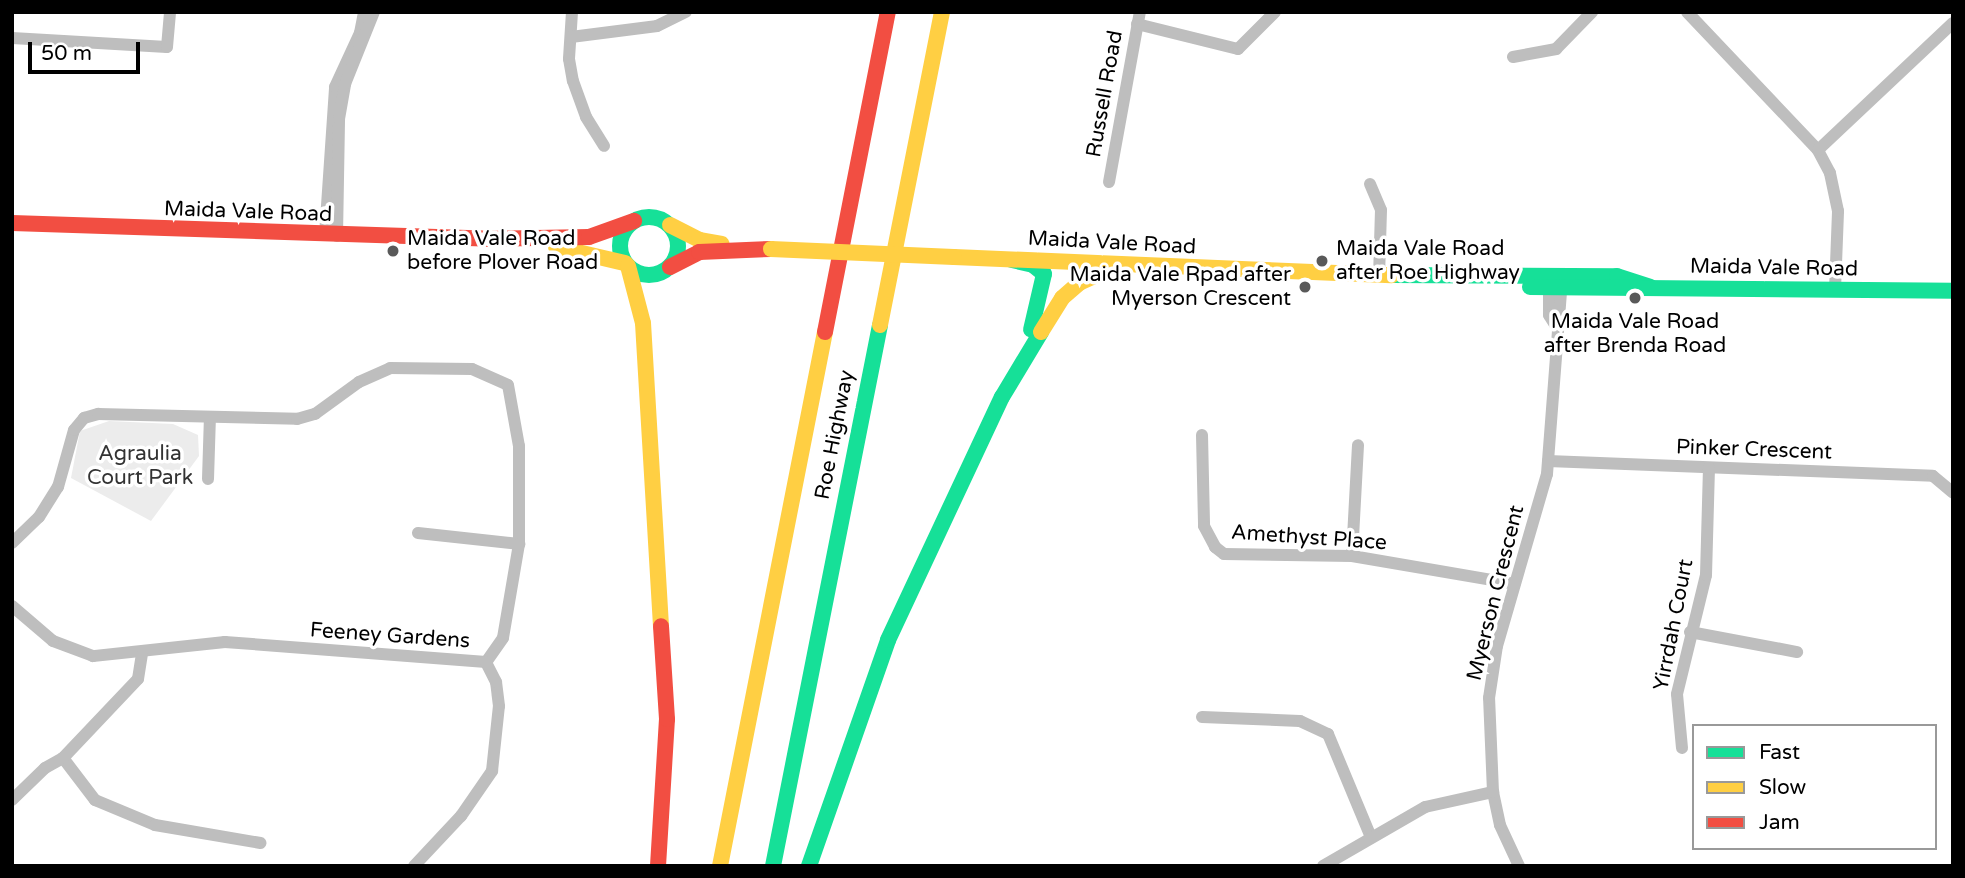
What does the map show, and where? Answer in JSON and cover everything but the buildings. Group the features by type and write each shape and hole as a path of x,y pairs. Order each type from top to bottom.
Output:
{"main road":[{"name":"Roe Highway","path":"720,866 888,12"},
{"name":"Roe Highway","path":"773,866 942,12"},
{"path":"626,265 649,275 667,270 678,246 671,227 663,220 644,217 634,221 621,236 626,265 640,298 643,323 667,719 658,866"},
{"name":"Maida Vale Road","path":"663,220 699,240 739,248"},
{"name":"Maida Vale Road","path":"12,223 331,236 483,239 589,237 634,221"},
{"name":"Maida Vale Road","path":"483,239 572,248 626,265"},
{"name":"Maida Vale Road","path":"667,270 699,253 739,248 1482,279 1555,281 1626,277 1650,287 1953,291"},
{"path":"1012,260 1039,268 1045,278 1022,359"},
{"path":"809,866 888,640 1022,359 1069,291 1119,265"},
{"name":"Maida Vale Road","path":"1897,292 1953,298"}],"street":[{"path":"12,38 167,47 170,12"},
{"path":"331,236 335,87 360,33 364,12"},
{"path":"331,236 339,119 345,84 374,12"},
{"path":"572,12 573,81 586,117 604,146"},
{"path":"571,37 657,26 686,12"},
{"path":"1139,18 1238,49 1275,12"},
{"path":"1513,57 1556,49 1592,12"},
{"path":"1687,12 1818,150 1830,173 1838,211 1835,290"},
{"name":"Russell Road","path":"1109,182 1139,18"},
{"path":"1818,150 1953,23"},
{"path":"1370,184 1381,210 1378,275"},
{"name":"Myerson Crescent","path":"1519,866 1500,825 1493,792 1489,698 1497,646 1548,461 1556,326 1562,314 1555,281"},
{"name":"Feeney Gardens","path":"12,606 53,641 77,652 110,657 142,655 225,642 486,662 503,638 519,544 519,446 508,386 499,378 472,369 390,368 359,382 315,414 297,419 210,417"},
{"path":"12,543 39,516 58,487 74,430 84,418 98,414 210,417 208,479"},
{"name":"Amethyst Place","path":"1202,435 1204,526 1215,547 1238,556 1352,556 1515,584"},
{"path":"1352,556 1358,445"},
{"name":"Pinker Crescent","path":"1548,461 1933,476 1953,493"},
{"name":"Yirrdah Court","path":"1682,748 1677,694 1706,575 1709,468"},
{"path":"418,533 519,544"},
{"path":"1690,632 1797,653"},
{"path":"12,800 45,768 63,758 138,679 142,655"},
{"path":"414,866 461,817 492,771 499,705 496,682 486,662"},
{"path":"1202,717 1300,721 1328,734 1370,835"},
{"path":"63,758 95,800 155,825 260,843"},
{"path":"1323,866 1370,835 1440,801 1493,792"}],"green space":[{"name":"Agraulia Court Park","path":"109,421 173,424 198,435 199,456 151,521 71,478 80,431"}],"traffic: fast":[{"path":"643,217 655,217 670,225 678,240 678,246 678,252 670,267 655,275 643,275 628,267 620,252 620,240 628,225 643,217"},
{"path":"1012,260 1033,265 1044,274 1031,330"},
{"path":"1392,275 1617,276 1650,287"},
{"path":"1530,287 1953,291"},
{"path":"773,866 880,325"},
{"path":"809,866 888,640 1002,397 1041,332"}],"traffic: slow":[{"path":"880,325 942,12"},
{"path":"670,225 699,240 722,244"},
{"path":"556,247 625,263"},
{"path":"771,249 954,257"},
{"path":"954,257 1392,275"},
{"path":"1041,332 1062,298 1079,283 1119,265"},
{"path":"628,266 643,323 661,626"},
{"path":"720,866 825,332"}],"traffic: jam":[{"path":"825,332 888,12"},
{"path":"12,223 483,239 589,237 634,221"},
{"path":"670,267 699,252 771,249"},
{"path":"658,866 667,719 661,626"}],"place":[{"name":"Maida Vale Road before Plover Road","path":"393,251"},
{"name":"Maida Vale Road after Roe Highway","path":"1322,261"},
{"name":"Maida Vale Rpad after Myerson Crescent","path":"1305,287"},
{"name":"Maida Vale Road after Brenda Road","path":"1635,298"}]}
